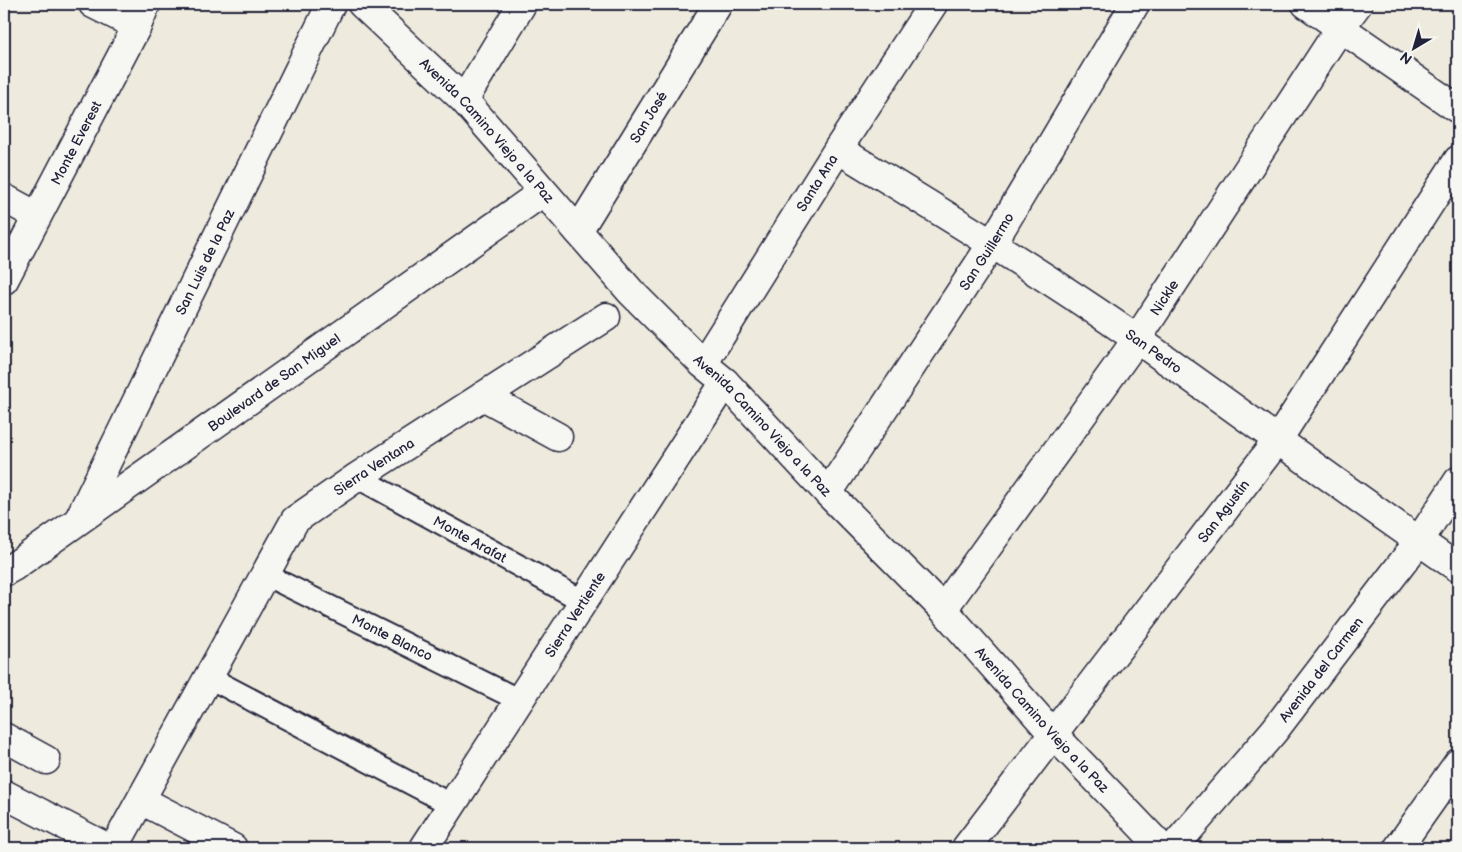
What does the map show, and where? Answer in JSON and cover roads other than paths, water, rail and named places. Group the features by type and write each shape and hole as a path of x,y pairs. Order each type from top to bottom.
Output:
{"street":[{"path":"93,4 141,15"},
{"name":"San Luis de la Paz","path":"78,520 331,4"},
{"name":"Avenida Camino Viejo a la Paz","path":"362,4 464,100 632,292 703,364 725,382 828,493 943,609 1053,734 1162,848"},
{"path":"464,100 522,4"},
{"name":"San José","path":"578,231 718,4"},
{"name":"Santa Ana","path":"703,364 838,149 933,4"},
{"name":"San Guillermo","path":"828,493 992,244 1135,4"},
{"path":"1306,4 1458,109"},
{"name":"Nickle","path":"943,609 1137,339 1340,28 1358,4"},
{"name":"Monte Everest","path":"4,280 141,15"},
{"name":"San Pedro","path":"838,149 992,244 1137,339 1458,568"},
{"name":"San Agustín","path":"966,848 1277,440 1458,160"},
{"name":"Boulevard de San Miguel","path":"4,572 543,192"},
{"path":"4,198 37,216"},
{"name":"Sierra Ventana","path":"114,848 295,520 357,477 606,317"},
{"name":"Sierra Vertiente","path":"424,848 725,382"},
{"path":"483,396 558,437"},
{"name":"Monte Arafat","path":"357,477 583,601"},
{"name":"Avenida del Carmen","path":"1173,848 1274,731 1419,541 1458,481"},
{"name":"Monte Blanco","path":"266,575 519,700"},
{"path":"208,677 452,805"},
{"path":"4,737 46,760"},
{"path":"1398,848 1458,763"},
{"path":"4,794 108,848"},
{"path":"141,800 233,848"}]}
